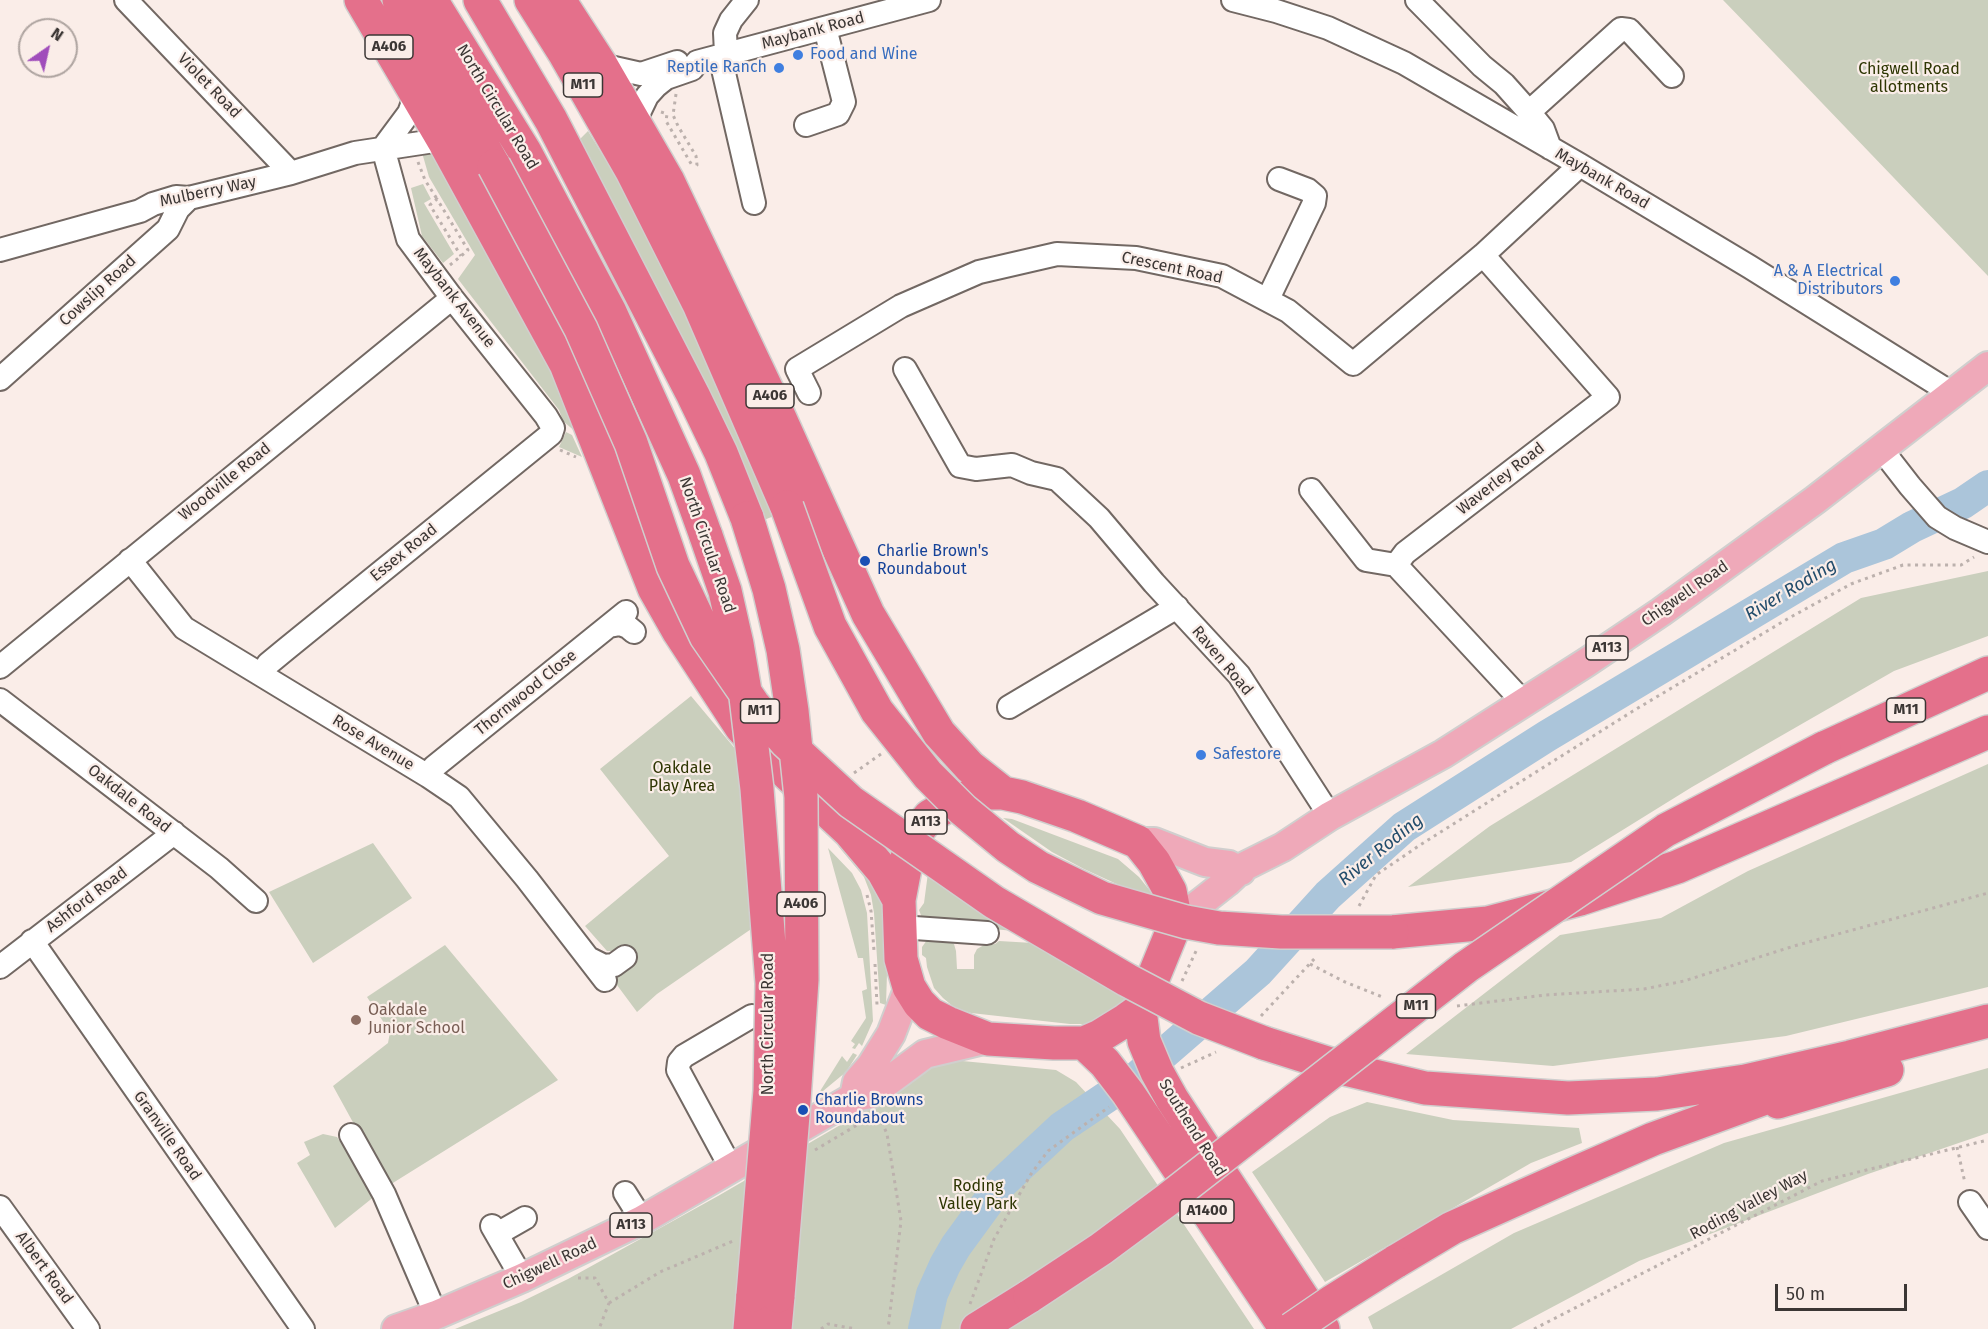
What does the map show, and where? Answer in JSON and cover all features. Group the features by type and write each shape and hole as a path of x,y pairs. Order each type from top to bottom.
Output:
{"highway":[{"name":"A406","path":"361,0 445,142 566,364 654,588 684,640 741,728 850,832 884,870 900,914"},
{"name":"M11","path":"399,0 494,166 581,329 631,443 673,566 706,636 753,704 797,753 851,802 994,902 1127,980 1199,1018 1240,1035 1349,1070 1425,1088 1568,1098 1657,1095 1757,1078 1850,1057 1988,1021"},
{"name":"North Circular Road","path":"431,0 525,152 610,312 680,466 725,591 746,697 757,789 772,983 770,1091 750,1329"},
{"name":"North Circular Road","path":"480,0 550,120 688,384 721,453 747,518 769,589 783,650 801,797 802,980 776,1329"},
{"path":"506,0 582,104 618,158 632,171"},
{"name":"M11","path":"531,0 565,54 632,171 699,304 787,507 830,626 877,711 928,775 963,810 1008,847 1038,867 1102,898 1186,922 1219,928 1281,932 1392,932 1488,923 1580,899 1677,867 1988,732"},
{"name":"A406","path":"559,0 601,65 669,181 769,394 868,614 939,733 970,767 1003,793"},
{"name":"M11","path":"973,1320 1101,1249 1466,966 1666,830 1824,748 1988,673"},
{"name":"A113","path":"1003,793 1077,816 1138,842 1155,862 1170,891 1176,922 1140,1010 1114,1028 1095,1053 1054,1043 988,1039 930,1014 909,987 901,959 900,914 907,858 914,835 930,816 950,805 970,796 1003,793"},
{"name":"Southend Road","path":"1140,1010 1144,1041 1168,1070 1172,1099 1323,1329"},
{"path":"1292,1329 1452,1228 1653,1139 1862,1063 1988,1026"},
{"path":"1653,1139 1864,1076 1988,1042"},
{"name":"Southend Road","path":"1095,1053 1120,1098 1286,1329"}],"main road":[{"name":"Chigwell Road","path":"1176,922 1241,871 1243,867 1283,847 1330,816 1443,754 1524,704 1661,612 1882,450 1988,366"},
{"name":"A113","path":"1138,842 1154,842 1205,862 1229,865 1241,871"},
{"path":"854,1096 857,1082 871,1066 891,1034 909,987"},
{"name":"Chigwell Road","path":"396,1329 436,1316 522,1278 642,1220 854,1096 872,1094 925,1054 988,1039"}],"street":[{"name":"Violet Road","path":"126,0 291,173"},
{"path":"747,0 731,20 725,33 723,55 754,203"},
{"name":"Maybank Road","path":"601,65 641,74 689,60 697,62 929,0"},
{"name":"Maybank Road","path":"1233,0 1328,28 1404,63 1750,267 1953,394"},
{"path":"1417,0 1482,66 1504,84 1543,129 1550,148"},
{"path":"806,125 838,114 844,102 825,27"},
{"path":"1529,112 1622,29 1629,30 1672,76"},
{"name":"Maybank Road","path":"634,123 647,96 656,86 666,78 692,69 697,62"},
{"path":"1482,66 1488,88 1482,108"},
{"path":"384,148 409,113 416,94"},
{"name":"Mulberry Way","path":"0,250 140,211 153,204 176,197 189,198 291,173 355,153 434,141 445,142"},
{"name":"Maybank Avenue","path":"384,148 408,239 546,416 553,428 553,441"},
{"name":"Crescent Road","path":"809,393 797,369 911,302 979,272 1057,254 1136,258 1222,276 1288,311 1353,364 1483,255 1580,165"},
{"path":"1268,299 1314,203 1315,196 1308,190 1279,179"},
{"name":"Cowslip Road","path":"0,379 168,229 178,209 189,198"},
{"path":"140,211 150,222 155,240"},
{"name":"Waverley Road","path":"1396,566 1405,553 1608,397 1483,255"},
{"name":"Woodville Road","path":"0,667 452,298"},
{"name":"Raven Road","path":"905,369 960,466 976,469 1012,465 1057,480 1099,518 1239,675 1330,816"},
{"name":"Essex Road","path":"262,675 268,664 285,650 553,441"},
{"path":"1882,450 1937,517 1983,548"},
{"path":"1311,490 1366,560 1396,566 1524,704"},
{"name":"Rose Avenue","path":"130,560 184,628 459,797 527,879 604,980"},
{"path":"1009,706 1177,607"},
{"name":"Thornwood Close","path":"428,776 434,767 623,624"},
{"name":"Oakdale Road","path":"0,700 174,833 256,900"},
{"name":"Ashford Road","path":"0,967 174,833"},
{"path":"900,914 987,933"},
{"name":"Granville Road","path":"32,941 303,1329"},
{"path":"588,958 604,966 614,965 625,957"},
{"path":"731,1168 678,1070 679,1062 684,1056 752,1016"},
{"path":"351,1135 384,1194 436,1316"},
{"path":"625,1193 642,1220"},
{"path":"1970,1202 1988,1228"},
{"name":"Albert Road","path":"0,1207 88,1329"},
{"path":"522,1278 495,1230 525,1218"}],"path":[{"path":"672,86 677,96 673,115 696,156 697,165 685,173"},
{"path":"667,114 666,121 693,167"},
{"path":"420,168 468,250 461,256 430,205 438,200"},
{"path":"553,441 586,462"},
{"path":"1354,912 1366,896 1376,875 1624,717 1789,618 1851,584 1903,565 1961,565 1983,548"},
{"path":"852,774 889,747"},
{"path":"864,886 871,911 874,951"},
{"path":"1452,1007 1517,998 1644,989 1684,981 1794,946 1988,893"},
{"path":"1255,1021 1318,955"},
{"path":"874,962 877,1008"},
{"path":"1310,964 1344,982 1387,999"},
{"path":"1168,1070 1218,1052"},
{"path":"973,1320 994,1239 1031,1174 1047,1151 1120,1098"},
{"path":"808,1155 878,1113 888,1134 901,1221 888,1329"},
{"name":"Roding Valley Way","path":"1534,1329 1822,1181 1988,1140"},
{"path":"1957,1147 1970,1202"},
{"path":"599,1329 609,1303 660,1272 734,1241"},
{"path":"595,1278 609,1303"},
{"path":"821,1329 828,1324 856,1329"}],"green space":[{"name":"Chigwell Road allotments","path":"1723,0 1988,0 1988,276 1752,30"},
{"path":"588,131 623,188 663,263 774,516 764,520 578,148 581,138"},
{"path":"421,149 435,153 515,278 577,433 563,421 559,410 458,279 475,255 429,177"},
{"path":"423,184 431,199 424,203 454,254 443,263 422,236 411,188"},
{"path":"566,432 572,435 582,457 559,447"},
{"path":"1988,571 1988,636 1894,671 1692,787 1571,862 1408,887 1490,826 1861,598"},
{"name":"Oakdale Play Area","path":"691,696 737,751 757,925 657,994 637,1012 611,977 633,959 621,945 613,951 607,951 585,926 669,856 600,769"},
{"path":"1988,764 1988,987 1786,1036 1553,1066 1406,1054 1560,935 1661,918 1748,871"},
{"path":"1003,818 1012,819 1118,859 1139,877 1155,897 1121,886 1084,869 1052,852"},
{"path":"842,840 879,890 883,911 887,973 886,1005 880,1003 871,895 864,877 839,847 838,844"},
{"path":"373,843 412,898 313,963 269,892"},
{"path":"828,848 852,873 861,890 867,913 873,1021 862,1046 859,1043 855,1049 852,1048 855,1044 851,1041 866,1018 862,991 867,989 863,958 858,958"},
{"path":"928,873 1014,931 929,923 922,918 919,910 924,903"},
{"path":"936,938 948,940 954,944 957,969 974,969 974,955 977,949 984,945 995,944 999,941 1033,943 1126,997 1117,1009 1093,1024 1070,1024 971,1013 955,1008 934,988 926,958 922,955 922,947 927,940"},
{"path":"445,945 558,1080 388,1186 333,1086 388,1043 390,1032 367,997"},
{"path":"853,1053 857,1055 846,1072 817,1096 842,1056 847,1062"},
{"name":"Roding Valley Park","path":"952,1060 1056,1070 1076,1082 1120,1129 1254,1329 455,1329 521,1302 568,1279 718,1196 873,1106 924,1067"},
{"path":"1988,1068 1988,1133 1868,1174 1639,1261 1511,1329 1373,1329 1368,1317 1514,1233 1724,1143"},
{"path":"1367,1102 1453,1120 1579,1128 1582,1143 1531,1163 1325,1282 1252,1172 1330,1117"},
{"path":"323,1134 337,1137 344,1147 347,1146 375,1196 335,1228 297,1163 310,1155 304,1142"}],"waterway":[{"name":"River Roding","path":"924,1329 932,1294 945,1265 956,1246 1002,1183 1062,1127 1138,1076 1258,972 1328,895 1404,827 1547,736 1844,558 1884,544 1912,527 1963,503 1988,486"}],"place":[{"name":"Food and Wine","path":"798,55"},
{"name":"Reptile Ranch","path":"779,68"},
{"name":"A & A Electrical Distributors","path":"1895,281"},
{"name":"Charlie Brown's Roundabout","path":"865,561"},
{"name":"Safestore","path":"1201,755"},
{"name":"Oakdale Junior School","path":"356,1020"},
{"name":"Charlie Browns Roundabout","path":"803,1110"}]}
